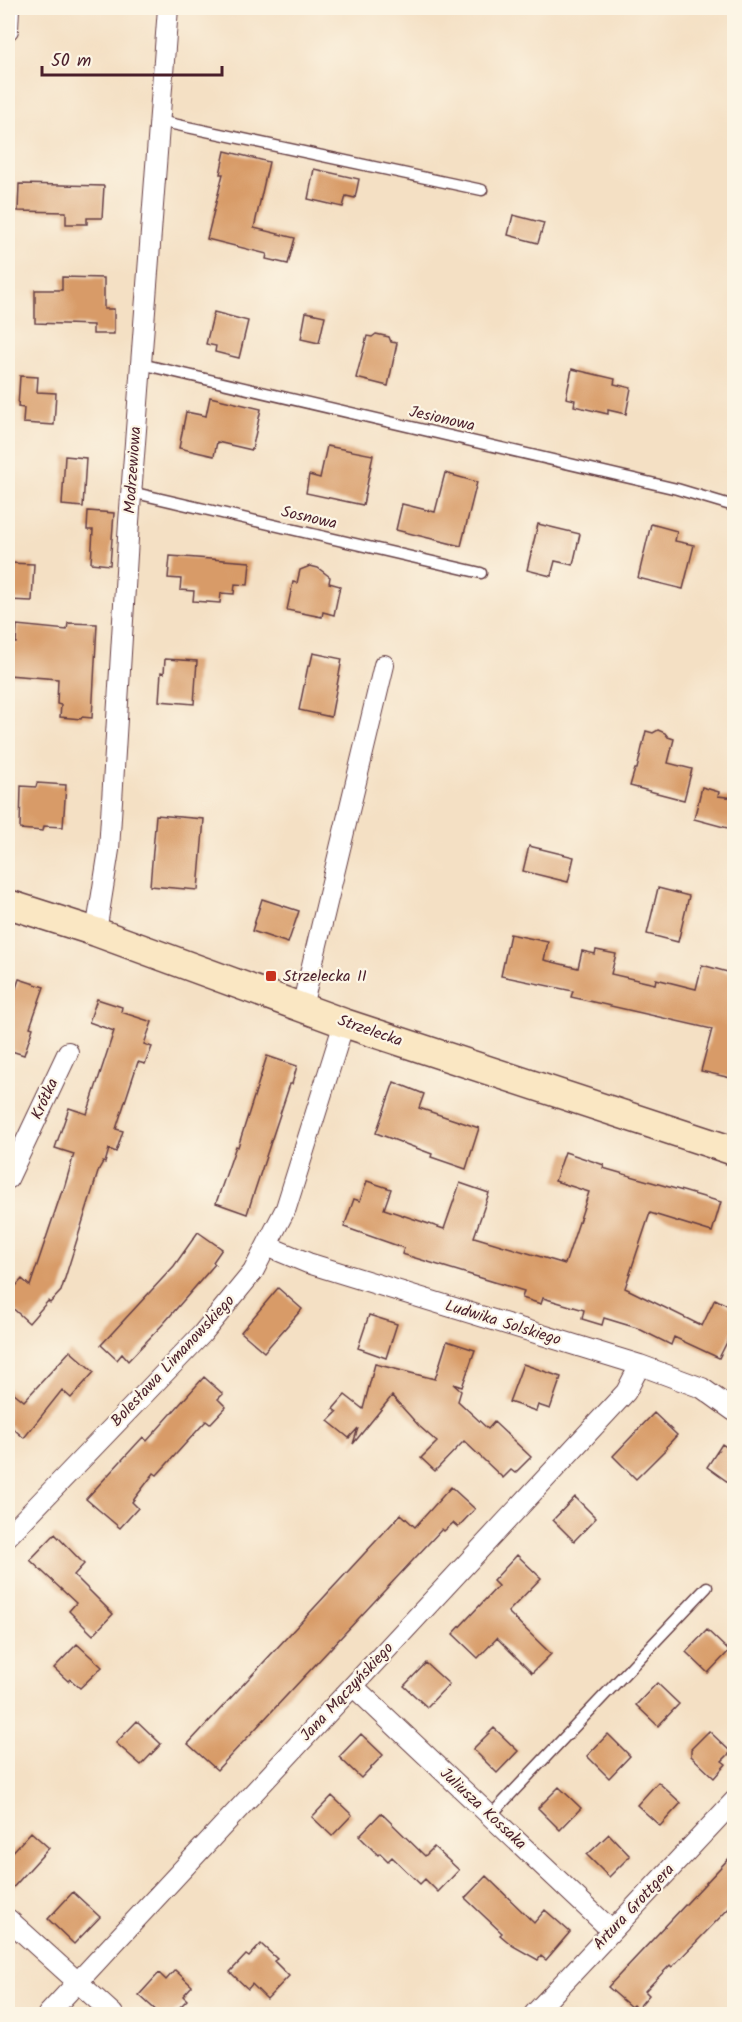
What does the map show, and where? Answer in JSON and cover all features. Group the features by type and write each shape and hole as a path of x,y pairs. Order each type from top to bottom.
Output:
{"street":[{"path":"8,30 9,8"},
{"name":"Modrzewiowa","path":"96,932 109,850 131,492 168,8"},
{"path":"302,1007 384,665"},
{"name":"Strzelecka","path":"8,904 96,932 344,1023 735,1151"},
{"name":"Bolesława Limanowskiego","path":"9,1532 202,1334 253,1272 286,1208 344,1023"},
{"name":"Krótka","path":"8,1179 68,1052"},
{"name":"Ludwika Solskiego","path":"267,1246 308,1263 640,1365 702,1388 735,1411"},
{"name":"Jana Mączyńskiego","path":"48,2014 626,1392 640,1365"},
{"name":"Juliusza Kossaka","path":"353,1686 612,1931"},
{"name":"Artura Grottgera","path":"534,2014 735,1801"},
{"path":"8,1919 113,2014"}],"lane":[{"path":"159,121 482,190"},
{"name":"Jesionowa","path":"141,364 677,489 735,506"},
{"name":"Sosnowa","path":"131,492 481,573"},
{"path":"490,1815 707,1587"}],"building":[{"path":"225,151 269,162 254,228 295,238 288,264 266,259 267,254 207,239 223,174 220,174"},
{"path":"314,169 359,179 355,198 346,196 343,207 308,199"},
{"path":"19,184 104,186 102,218 87,218 87,224 66,224 66,212 18,211"},
{"path":"513,215 544,223 538,243 508,235"},
{"path":"62,277 104,278 104,309 114,309 114,334 93,334 93,325 35,323 35,290 62,290"},
{"path":"214,312 248,321 239,358 215,352 216,346 206,344"},
{"path":"306,312 325,316 319,343 301,339"},
{"path":"376,334 389,337 391,342 397,343 388,386 356,378 367,336 372,337"},
{"path":"572,369 615,379 614,384 631,388 626,414 608,410 608,414 574,406 575,400 566,398"},
{"path":"20,376 38,377 37,392 56,393 54,425 23,423 24,408 18,407"},
{"path":"210,397 261,409 252,450 217,442 214,456 179,448 186,412 206,416"},
{"path":"327,446 373,455 363,505 306,493 309,475 320,478"},
{"path":"65,456 86,458 83,507 62,505"},
{"path":"445,473 477,482 461,546 396,530 402,504 435,512"},
{"path":"88,511 114,513 110,565 91,563 93,530 87,530"},
{"path":"538,524 580,534 573,565 555,561 551,576 527,570"},
{"path":"651,524 677,531 675,541 694,545 683,589 638,578"},
{"path":"170,556 250,562 248,585 235,584 234,594 221,593 220,603 193,601 194,591 180,590 181,579 168,578"},
{"path":"8,563 34,564 32,601 8,600"},
{"path":"310,566 318,568 330,577 329,583 340,586 334,615 323,612 322,617 287,610 293,582 297,583 300,570"},
{"path":"68,623 97,624 92,718 60,717 61,705 57,704 58,679 8,675 8,643 16,643 17,625 67,630"},
{"path":"313,653 342,659 331,717 299,710"},
{"path":"165,659 197,661 194,704 159,701 161,672 164,673"},
{"path":"658,730 674,739 668,763 692,769 684,800 630,786 635,769 637,769 646,731 653,733"},
{"path":"37,783 66,785 63,827 44,826 43,831 20,829 21,786 36,787"},
{"path":"702,787 719,792 718,796 735,798 735,830 694,819"},
{"path":"156,815 204,819 198,890 150,886"},
{"path":"529,846 574,857 568,882 523,871"},
{"path":"658,888 689,896 678,942 647,934"},
{"path":"262,899 299,911 288,943 252,931"},
{"path":"510,934 548,942 544,960 578,968 582,951 595,954 596,950 616,954 611,974 655,984 656,979 696,989 702,965 735,974 735,1079 701,1071 712,1029 571,997 573,991 501,976"},
{"path":"19,979 44,987 30,1027 33,1028 24,1055 8,1050 8,986 16,988"},
{"path":"97,999 122,1007 121,1012 152,1022 144,1044 152,1047 145,1064 138,1062 116,1129 123,1131 116,1152 109,1149 105,1163 103,1162 99,1169 61,1291 50,1303 48,1301 29,1323 8,1304 8,1295 22,1279 30,1286 74,1154 55,1148 69,1108 87,1114 114,1031 89,1022"},
{"path":"267,1056 297,1066 247,1214 216,1203 236,1146 238,1147"},
{"path":"394,1082 424,1094 419,1108 479,1128 466,1169 431,1157 432,1154 376,1133"},
{"path":"565,1152 604,1165 603,1168 721,1202 712,1232 650,1213 625,1288 702,1326 715,1299 735,1309 735,1326 719,1358 674,1337 671,1345 637,1328 604,1318 602,1325 582,1319 584,1310 543,1298 541,1304 522,1298 524,1291 402,1254 404,1248 344,1227 354,1199 360,1201 367,1181 391,1189 384,1209 444,1229 460,1183 489,1193 474,1237 565,1264 589,1192 555,1181"},
{"path":"198,1232 222,1249 213,1262 215,1264 128,1361 122,1354 117,1360 101,1345 174,1266"},
{"path":"278,1288 302,1309 264,1352 241,1332"},
{"path":"369,1315 397,1324 386,1358 358,1348"},
{"path":"447,1341 475,1350 462,1387 453,1384 461,1391 458,1401 488,1429 494,1422 531,1457 515,1473 511,1470 503,1478 464,1441 435,1471 421,1458 437,1442 392,1396 353,1444 358,1428 349,1438 328,1421 337,1412 333,1409 345,1395 363,1409 375,1364 435,1379"},
{"path":"70,1351 94,1372 71,1398 62,1390 24,1438 8,1424 8,1388 24,1401"},
{"path":"523,1364 561,1377 550,1409 538,1405 536,1411 509,1402"},
{"path":"204,1377 223,1394 218,1399 226,1407 210,1424 206,1421 157,1475 154,1473 132,1502 138,1508 120,1528 86,1499 143,1437 147,1441"},
{"path":"654,1413 677,1435 636,1479 613,1456"},
{"path":"722,1444 735,1453 735,1487 707,1467"},
{"path":"451,1487 475,1509 458,1527 453,1523 444,1531 442,1529 217,1770 188,1744 401,1514 415,1527"},
{"path":"575,1497 596,1518 574,1541 553,1520"},
{"path":"55,1534 84,1564 74,1575 113,1614 93,1635 69,1611 76,1603 30,1560"},
{"path":"517,1555 541,1578 508,1612 551,1654 532,1673 497,1638 478,1658 453,1634 498,1586 493,1581"},
{"path":"707,1630 729,1651 708,1673 686,1652"},
{"path":"77,1644 102,1667 80,1688 54,1668"},
{"path":"426,1663 449,1684 427,1707 404,1686"},
{"path":"657,1683 679,1704 658,1726 636,1705"},
{"path":"137,1721 161,1744 141,1765 116,1743"},
{"path":"494,1728 518,1751 497,1773 473,1749"},
{"path":"709,1731 731,1752 722,1761 726,1764 714,1778 691,1756 691,1749"},
{"path":"361,1734 383,1755 361,1778 339,1757"},
{"path":"608,1734 630,1756 609,1778 587,1756"},
{"path":"658,1782 681,1803 660,1826 637,1805"},
{"path":"559,1787 581,1808 560,1830 538,1808"},
{"path":"332,1796 352,1815 332,1836 312,1817"},
{"path":"381,1813 425,1856 434,1847 459,1870 438,1892 425,1879 420,1884 392,1857 388,1861 380,1853 378,1855 359,1836"},
{"path":"31,1832 49,1848 8,1893 8,1857"},
{"path":"609,1834 630,1856 609,1877 587,1855"},
{"path":"735,1852 735,1902 672,1967 670,1965 645,1991 649,1995 637,2009 633,2005 631,2007 608,1987"},
{"path":"486,1876 534,1923 545,1910 570,1932 546,1960 541,1956 538,1960 513,1946 465,1898"},
{"path":"73,1892 100,1917 74,1944 48,1919"},
{"path":"261,1944 277,1959 274,1961 289,1976 267,1999 252,1984 248,1989 230,1972 246,1955 249,1957"},
{"path":"175,1970 192,1986 183,1996 187,2000 173,2014 160,2014 139,1995 159,1973 166,1980"}],"place":[{"name":"Strzelecka II","path":"271,976"}]}
